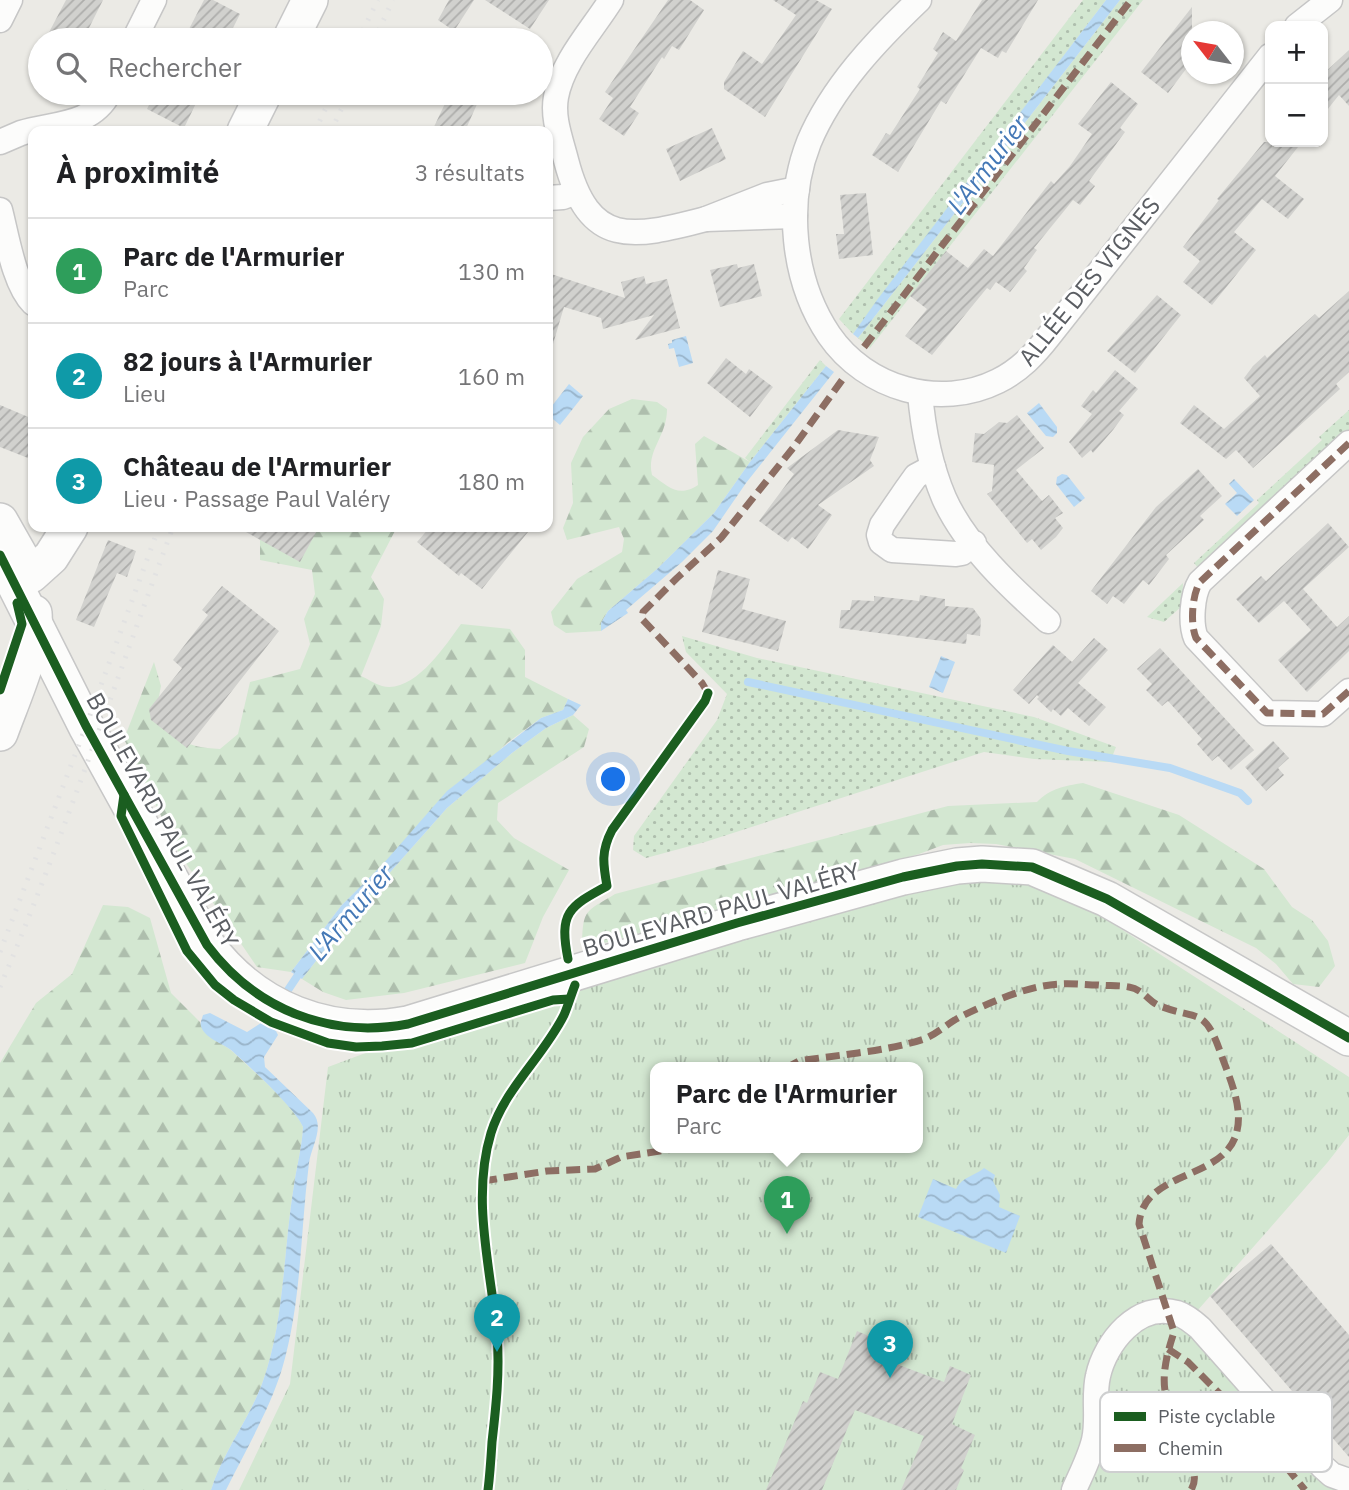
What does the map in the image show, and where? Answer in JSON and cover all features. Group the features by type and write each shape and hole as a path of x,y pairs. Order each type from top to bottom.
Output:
{"street":[{"path":"0,20 9,0"},
{"path":"140,28 154,0"},
{"path":"296,28 310,0"},
{"path":"611,0 576,52 560,83 555,107 556,155 591,215 608,226 627,232 655,232 706,219 767,195 797,189"},
{"name":"ALLÉE DES VIGNES","path":"919,0 875,45 830,103 809,142 797,189 795,216 799,258 805,281 830,337 852,359 877,377 900,388 920,393 941,395 970,391 1000,380 1024,365 1265,62"},
{"path":"1303,21 1330,0"},
{"path":"55,126 79,121 99,105"},
{"path":"248,126 258,105"},
{"path":"0,142 28,132"},
{"path":"553,198 576,192"},
{"path":"0,210 23,291 28,297"},
{"path":"706,219 795,216"},
{"path":"920,393 926,441 945,498 974,543 1048,621"},
{"path":"1347,699 1320,715 1267,713 1196,638 1193,630 1195,592 1200,582 1349,443"},
{"path":"933,467 916,476 906,490 882,525 879,535 881,542 892,550 956,555 962,554 974,543"},
{"name":"BOULEVARD PAUL VALÉRY","path":"0,521 31,575 132,774 172,880"},
{"path":"0,733 35,624 31,575 51,557 67,532"},
{"name":"BOULEVARD PAUL VALÉRY","path":"0,555 74,701 196,927 223,966 243,984 276,1005 330,1025 384,1029 408,1024 737,923 903,877 957,866 1005,864 1032,867 1107,899 1349,1038"},
{"path":"14,692 36,680 50,680 74,701"},
{"path":"1074,1490 1094,1441 1095,1391 1103,1359 1115,1338 1129,1324 1146,1315 1167,1311 1180,1314 1199,1328 1256,1392"},
{"path":"1328,1472 1349,1481"}],"green space":[{"path":"1083,0 1106,0 853,334 839,319"},
{"path":"1120,0 1143,0 870,348 858,338"},
{"path":"820,360 826,366 750,462 745,458"},
{"path":"632,399 657,402 667,409 664,428 651,466 652,475 669,487 685,491 698,485 695,444 704,436 750,462 714,513 657,569 608,611 601,623 601,631 566,633 554,625 551,612 577,579 622,552 624,539 619,527 567,540 563,528 573,503 571,463 583,437 609,409"},
{"path":"1349,410 1349,430 1199,569 1194,563 1259,503 1257,500 1322,440 1319,437"},
{"path":"262,532 394,532 371,577 384,599 381,626 361,676 382,686 394,687 406,683 428,666 461,624 510,629 525,650 525,677 568,699 563,710 541,718 507,743 341,906 291,972 257,967 179,853 124,739 154,662 161,686 156,712 163,722 182,741 220,749 238,734 250,682 300,669 310,644 304,619 315,594 312,570 260,560"},
{"path":"1183,583 1182,606 1164,622 1147,617"},
{"path":"682,636 757,658 1034,717 1116,747 1110,762 1034,759 984,752 705,842 646,858 633,850 634,836 717,720 727,694 686,652"},
{"path":"573,715 589,729 584,747 498,803 497,820 514,838 569,870 543,917 525,963 404,993 346,1000 323,992 302,979 347,921 447,808 512,753 546,728"},
{"path":"1083,783 1179,815 1264,869 1292,907 1312,920 1328,941 1335,966 1319,987 1293,984 1276,964 1256,948 1075,859 996,844 943,845 594,946 582,944 588,912 615,894 948,806 1037,802 1058,788"},
{"path":"1004,878 1041,887 1098,914 1349,1077 1349,1135 1183,1327 1195,1336 1245,1392 1100,1392 1100,1472 1317,1472 1337,1490 239,1490 290,1384 328,1067 470,1014 898,887"},
{"path":"103,905 128,907 150,918 171,993 200,1022 209,1036 232,1051 271,1087 303,1127 270,1360 256,1398 211,1490 0,1490 0,1063 36,1003 72,974"}],"water":[{"path":"1106,0 1120,0 858,338 853,334 877,300"},
{"path":"686,336 693,363 679,367 674,348 669,349 668,344"},
{"path":"826,366 834,372 746,483 713,531 682,562 626,610 628,613 601,631 601,623 608,611 657,569 714,513 750,462"},
{"path":"569,384 583,396 560,425 553,419 553,405"},
{"path":"1039,403 1057,427 1057,433 1053,437 1046,436 1027,413"},
{"path":"1067,475 1085,498 1074,507 1056,484 1057,477"},
{"path":"1234,479 1254,500 1237,516 1225,504 1237,493 1229,484"},
{"path":"941,656 955,662 943,693 929,687"},
{"path":"568,699 581,705 573,715 546,728 512,753 447,808 347,921 302,979 291,972 341,906 383,864 447,791 541,718 563,710"},
{"path":"210,1013 247,1032 261,1023 276,1031 278,1035 264,1057 265,1067 313,1113 318,1124 309,1163 297,1292 289,1343 270,1400 226,1490 211,1490 250,1411 270,1360 303,1127 291,1109 259,1076 231,1050 206,1034 201,1022 203,1015"},
{"path":"984,1168 995,1175 993,1181 1000,1195 999,1207 1020,1216 1006,1253 918,1217 933,1179 956,1189 962,1181"}],"building":[{"path":"66,0 103,0 89,28 51,28"},
{"path":"204,0 213,0 240,14 233,28 190,28"},
{"path":"449,0 474,0 456,28 450,28 438,20"},
{"path":"485,0 549,0 528,28"},
{"path":"668,0 690,0 704,10 679,50 672,46 664,59 662,57 630,107 639,113 624,136 599,119 613,98 605,92"},
{"path":"773,0 816,0 832,9 765,117 724,89 724,82 743,51 762,64 796,15"},
{"path":"982,0 1038,0 1006,53 1002,51 998,58 981,48 946,104 941,101 898,172 872,155 886,133 890,135 920,89 917,87 938,53 933,49 943,32 956,41"},
{"path":"1192,7 1192,21 1181,21"},
{"path":"1181,21 1181,76 1168,93 1141,72"},
{"path":"1349,50 1349,106 1339,95 1328,109 1328,69"},
{"path":"1111,82 1138,104 1120,128 1125,132 1089,181 1095,186 1080,205 1073,200 1034,248 1037,250 1024,268 1027,271 1010,292 996,282 990,290 987,288 932,355 905,336 927,309 910,296 946,251 968,268 984,249 993,256 1051,181 1054,184 1070,166 1092,134 1078,124"},
{"path":"149,105 195,105 185,126 147,109"},
{"path":"444,105 477,105 467,126 434,126"},
{"path":"712,128 726,159 680,181 666,149"},
{"path":"1264,142 1265,147 1298,147 1275,176 1304,199 1288,219 1262,199 1234,232 1256,250 1212,305 1183,282 1200,261 1183,247 1219,200 1217,199"},
{"path":"866,193 873,255 839,259 836,234 844,234 840,195"},
{"path":"737,264 738,268 754,264 762,296 720,307 710,270"},
{"path":"553,275 625,298 621,282 644,276 646,284 667,279 680,328 635,340 654,315 603,329 601,318 564,307 553,344"},
{"path":"1349,291 1349,372 1336,384 1340,389 1253,468 1236,450 1226,459 1180,423 1194,405 1224,429 1260,396 1244,378 1253,366 1265,355 1267,358 1315,314 1319,318"},
{"path":"1157,295 1181,315 1135,373 1107,351"},
{"path":"726,358 746,374 749,369 773,387 750,417 707,383"},
{"path":"1115,370 1138,389 1119,411 1124,415 1113,430 1093,453 1091,450 1082,458 1069,442 1092,414 1081,406 1093,390 1096,393"},
{"path":"0,405 28,417 28,458 0,447"},
{"path":"1017,415 1044,448 1016,470 1042,501 1049,495 1063,513 1055,518 1063,528 1041,550 1032,539 1027,543 987,494 992,491 994,465 972,462 975,433 984,434 999,422 1007,423"},
{"path":"838,430 879,437 870,460 874,466 818,505 832,515 808,549 792,537 788,542 759,521 794,474 787,468"},
{"path":"1198,469 1222,496 1200,516 1204,520 1166,555 1169,559 1149,585 1143,580 1124,604 1113,596 1107,604 1091,591 1156,507"},
{"path":"1328,523 1349,547 1303,589 1337,627 1349,616 1349,651 1307,692 1278,660 1311,630 1284,601 1259,623 1236,599 1261,576 1266,581"},
{"path":"246,532 316,532 300,562"},
{"path":"426,532 528,532 482,589 461,573 459,576 417,542"},
{"path":"108,540 136,551 127,577 117,573 94,627 76,620"},
{"path":"718,570 750,579 742,609 786,621 778,651 702,632"},
{"path":"222,586 279,631 187,748 151,720 149,709 182,668 173,660 208,615 202,610"},
{"path":"920,595 945,599 945,606 973,608 981,619 980,636 967,634 966,644 839,628 841,610 850,610 852,600 874,601 874,596 919,601"},
{"path":"1094,638 1108,650 1078,683 1106,707 1089,726 1068,708 1061,716 1053,709 1051,712 1037,699 1037,695 1029,704 1013,690 1053,645 1072,662"},
{"path":"1160,648 1254,750 1231,770 1218,756 1212,761 1197,744 1202,739 1168,701 1162,706 1146,690 1152,684 1137,669"},
{"path":"1273,741 1289,758 1278,768 1284,775 1266,791 1245,767"},
{"path":"1271,1244 1349,1335 1349,1457 1332,1437 1332,1392 1293,1392 1210,1296"},
{"path":"857,1331 876,1339 870,1354 944,1382 950,1366 971,1375 952,1424 975,1435 961,1468 964,1470 956,1490 901,1490 924,1436 855,1410 822,1490 766,1490 803,1401 807,1403 820,1372 838,1379"}],"waterway":[{"path":"748,682 1068,751 1170,768 1240,793 1248,801"},
{"name":"L'Armurier","path":"282,999 302,969"}],"railway":[{"path":"364,28 378,0"},
{"path":"380,28 393,0"},
{"path":"317,126 327,105"},
{"path":"333,126 343,105"},
{"path":"0,952 157,532"},
{"path":"0,987 68,815 171,532"}],"marked path":[{"path":"864,347 1131,0"},
{"path":"708,693 702,683 642,619 643,612 721,538 793,448 845,376"},
{"path":"1349,443 1200,582 1195,594 1193,618 1196,638 1267,713 1323,714 1349,691"},
{"path":"797,1062 879,1050 924,1039 983,1006 1022,991 1048,985 1129,987 1138,990 1160,1006 1192,1015 1205,1022 1215,1039 1234,1092 1238,1112 1237,1131 1230,1147 1218,1159 1154,1193 1144,1206 1139,1224 1174,1332 1165,1369 1165,1392"},
{"path":"483,1181 547,1171 595,1169 621,1157 650,1153"},
{"path":"1168,1349 1188,1362 1218,1392"},
{"path":"1191,1490 1193,1472"},
{"path":"1290,1472 1305,1490"}],"cycle path":[{"path":"0,555 86,726 207,945 226,967 248,986 271,1002 296,1014 350,1027 379,1028 408,1024 737,923 903,877 982,864 1032,867 1107,899 1349,1038"},
{"path":"0,690 22,624 17,603"},
{"path":"568,959 565,944 566,921 575,906 607,886 604,858 612,830 705,701 708,693"},
{"path":"124,795 121,816 187,951 215,985 271,1022 328,1043 356,1047 382,1046 412,1043 553,1000 569,999"},
{"path":"488,1490 498,1362 484,1234 485,1158 491,1133 505,1101 546,1045 564,1015 575,985"}],"place":[{"name":"Parc de l'Armurier","path":"787,1234"},
{"name":"82 jours à l'Armurier","path":"497,1352"},
{"name":"Château de l'Armurier","path":"890,1378"}]}
